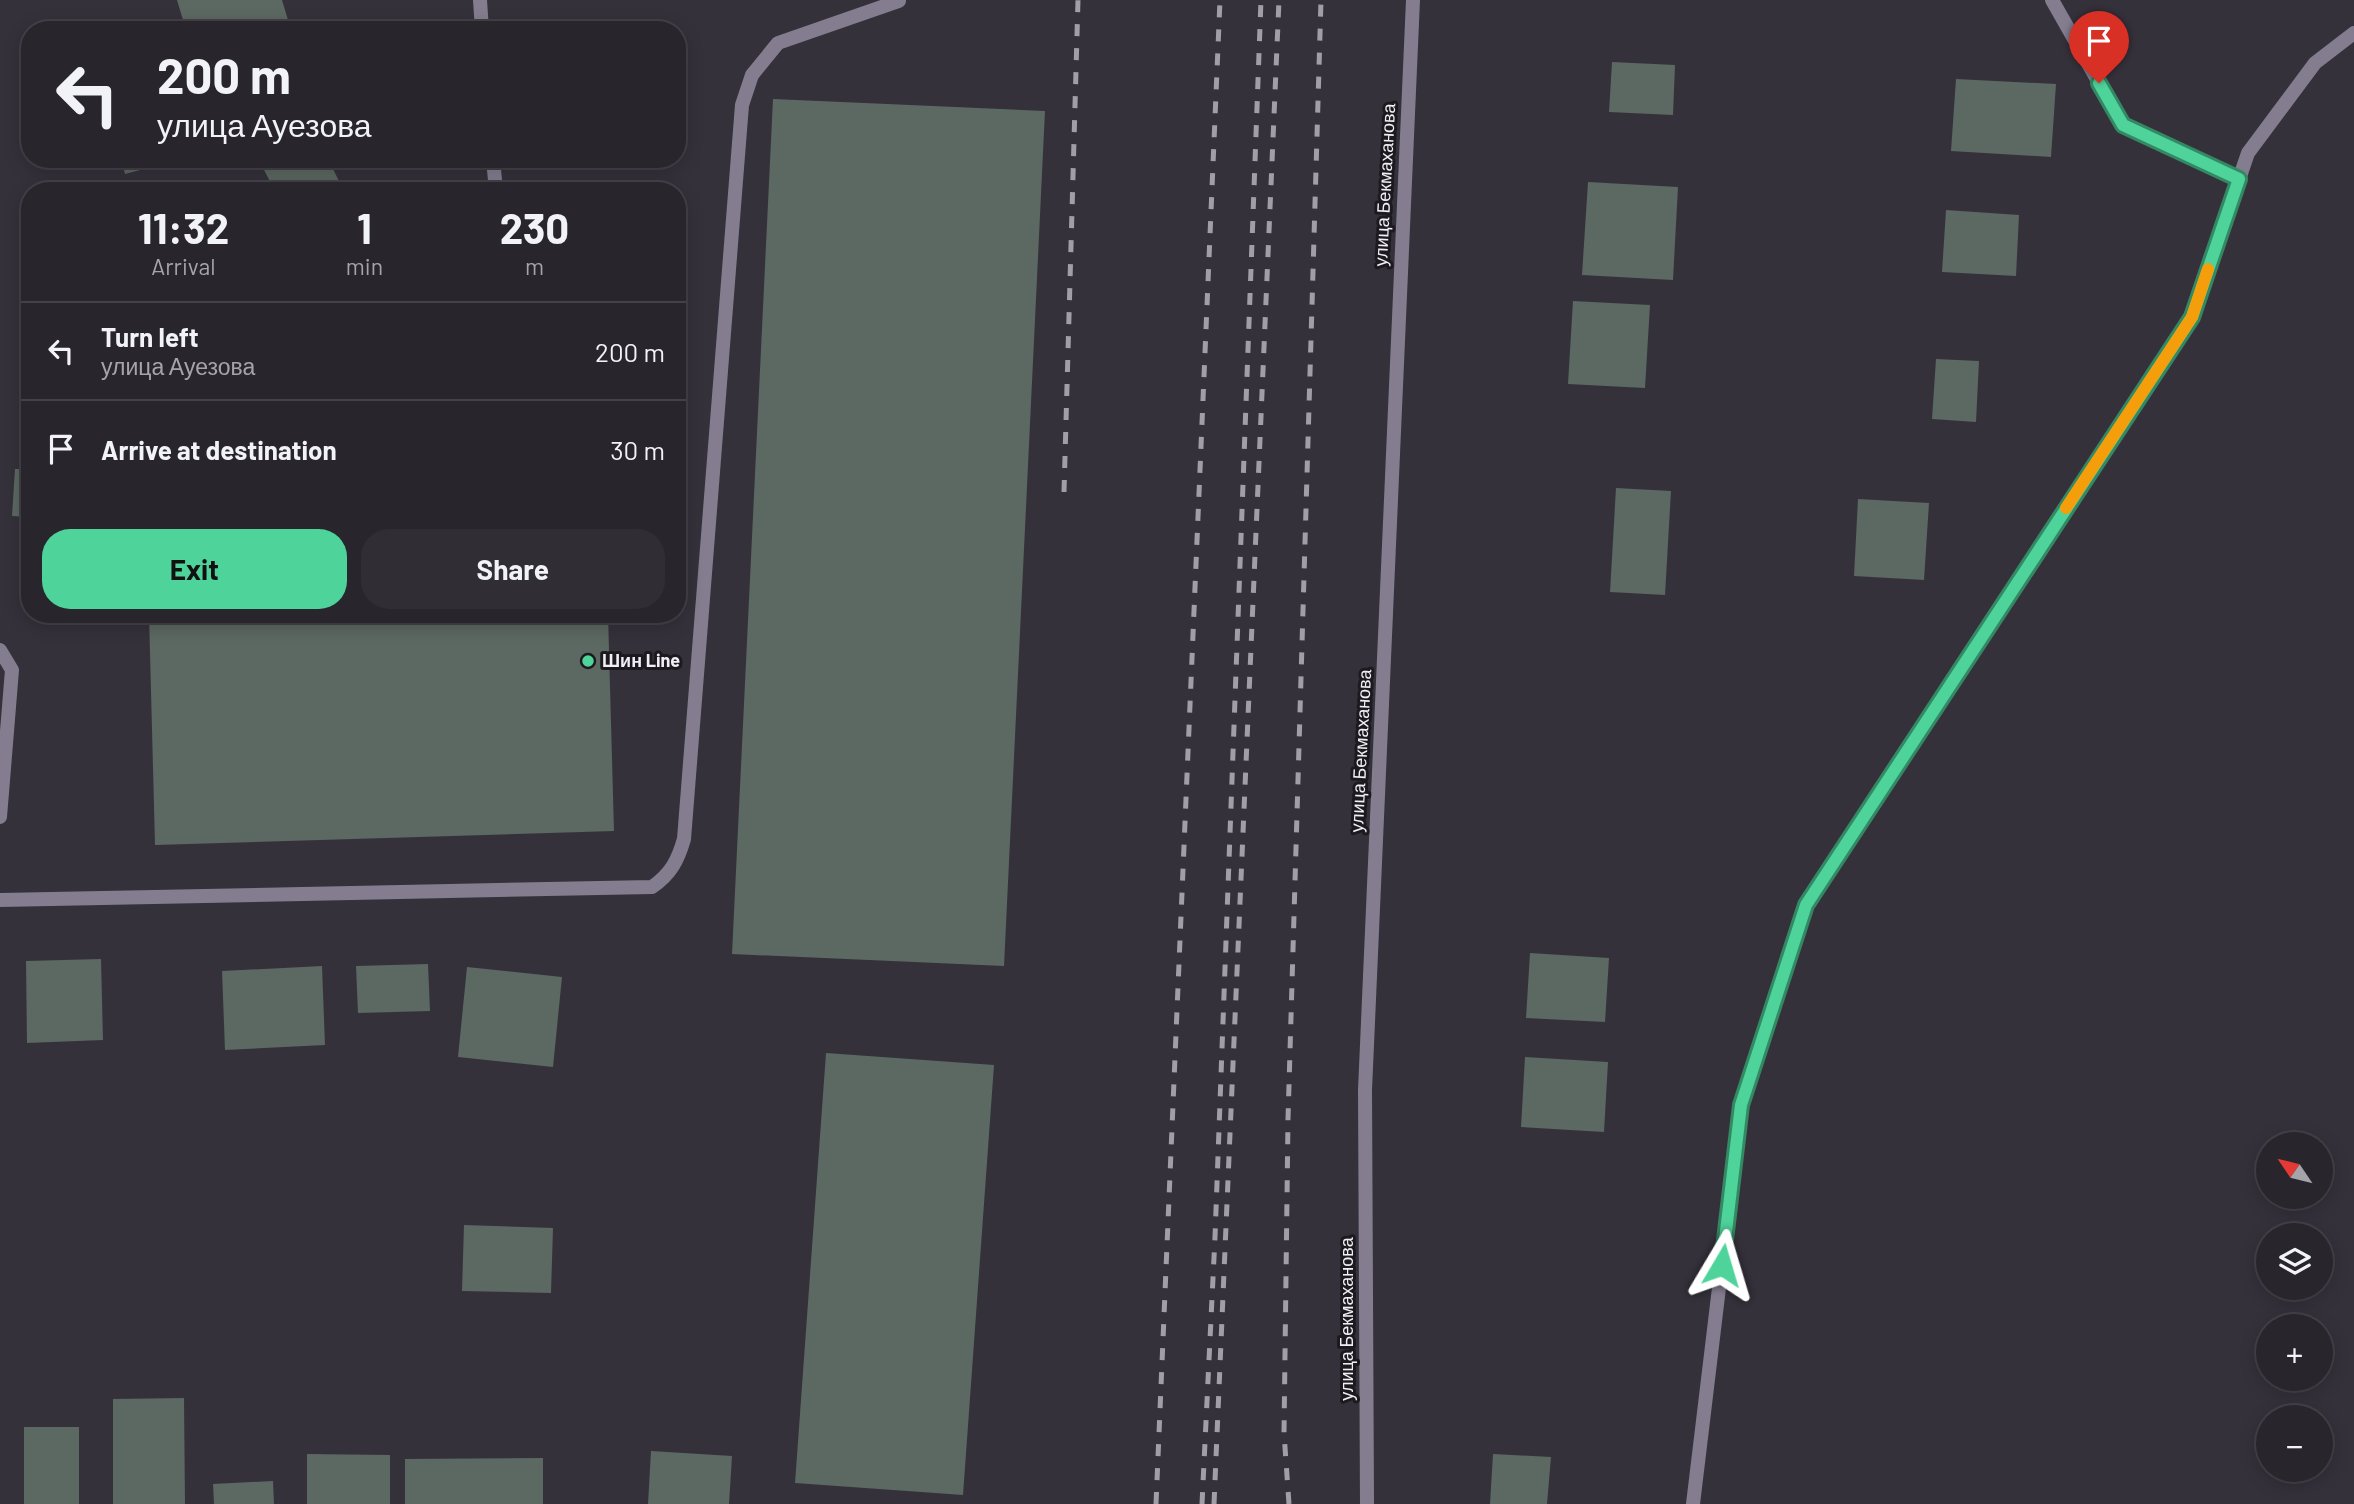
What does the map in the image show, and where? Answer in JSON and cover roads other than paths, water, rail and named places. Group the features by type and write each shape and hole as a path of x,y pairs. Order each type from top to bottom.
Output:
{"street":[{"path":"480,0 481,21"},
{"name":"улица Бекмаханова","path":"1367,1504 1365,1090 1413,0"},
{"path":"2052,0 2123,125 2239,179"},
{"path":"0,900 652,887 665,878 677,862 684,839 742,106 752,75 778,43 899,1"},
{"path":"1693,1504 1741,1105 1806,905 2192,317 2248,153 2315,63 2354,33"},
{"path":"0,650 12,670 0,817"}],"railway":[{"path":"1064,492 1078,0"},
{"path":"1156,1504 1220,0"},
{"path":"1202,1504 1215,1237 1261,0"},
{"path":"1214,1504 1279,0"},
{"path":"1289,1504 1284,1433 1288,1119 1321,0"}],"place":[{"name":"Шин Line","path":"588,661"}]}
